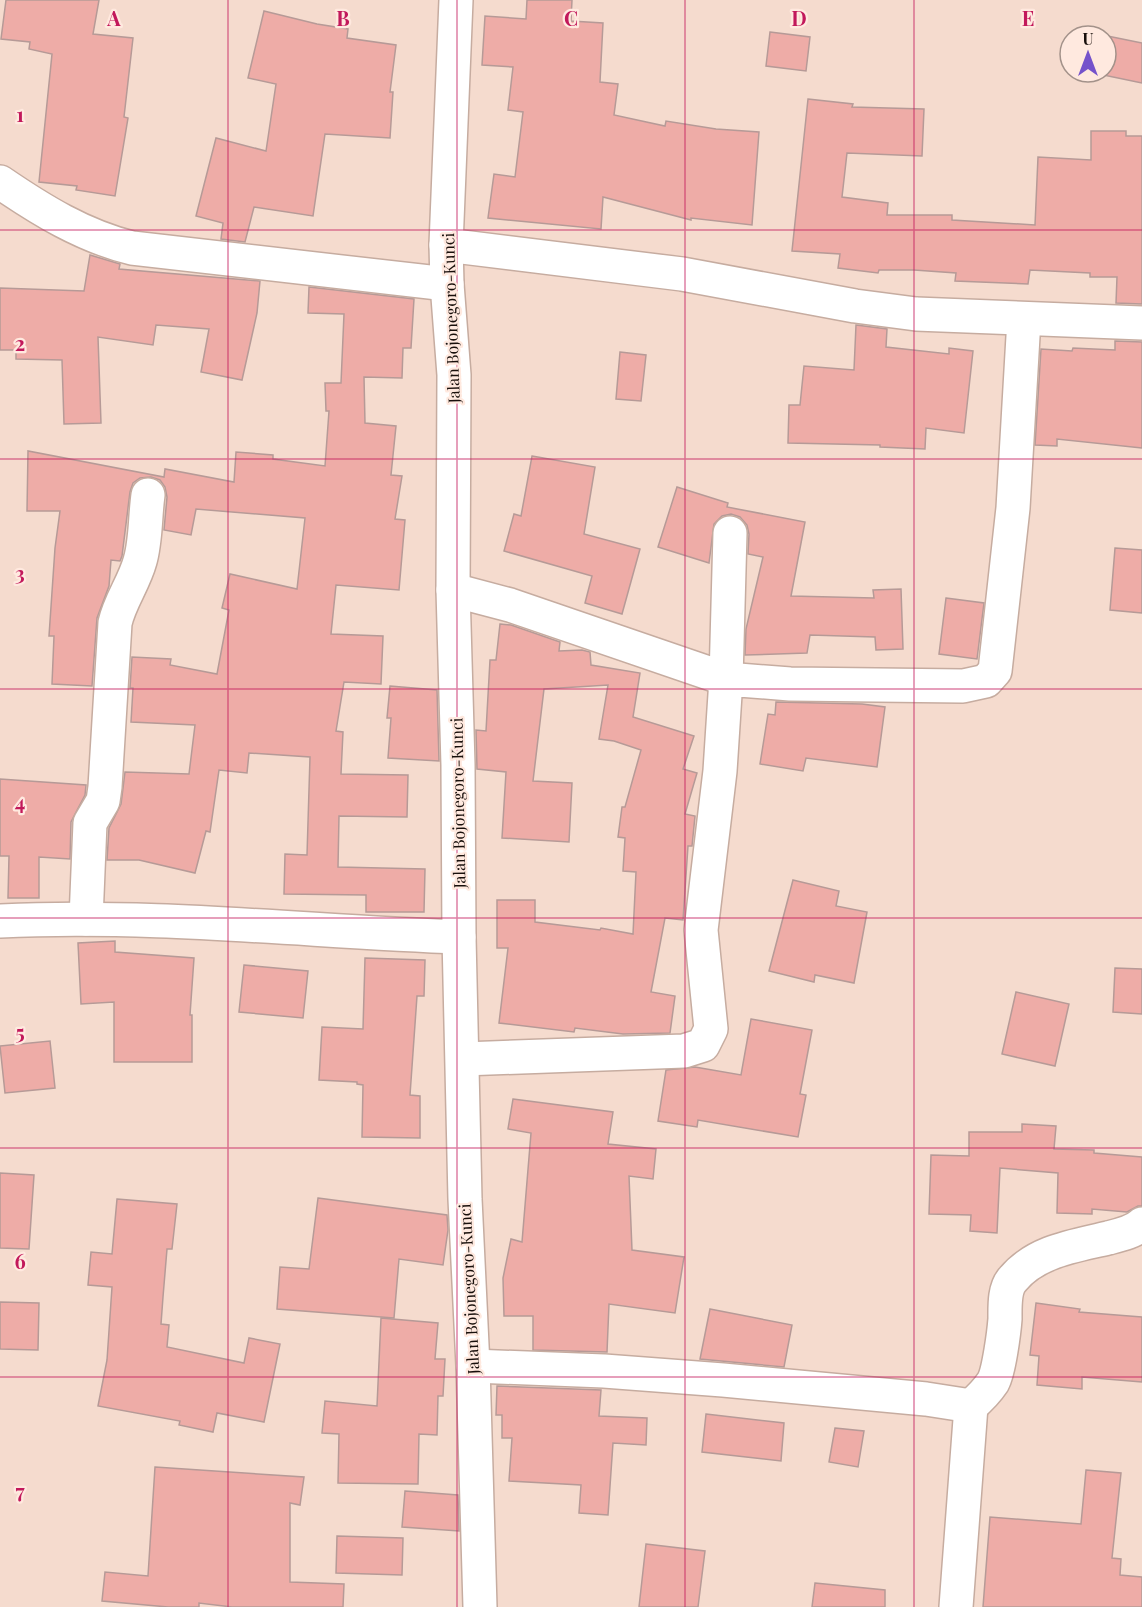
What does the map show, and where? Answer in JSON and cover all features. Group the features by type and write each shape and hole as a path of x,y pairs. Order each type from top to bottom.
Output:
{"street":[{"name":"Jalan Bojonegoro-Kunci","path":"456,0 446,245 454,375 453,590 465,1199 473,1366 480,1607"},
{"path":"0,182 81,231 104,241 132,248 447,284"},
{"path":"446,245 682,274 855,306 916,314 1142,324"},
{"path":"453,590 510,605 726,679 790,684 963,686 986,681 995,671 1013,508 1024,319"},
{"path":"86,919 90,823 103,801 105,787 115,623 118,609 141,560 148,495"},
{"path":"463,1059 684,1051 703,1045 711,1029 701,930 720,771 726,679 730,533"},
{"path":"0,921 153,920 459,938"},
{"path":"956,1607 971,1406 981,1398 994,1380 1004,1330 1005,1299 1011,1280 1033,1262 1055,1251 1137,1229 1142,1224"},
{"path":"473,1366 604,1371 723,1380 935,1400 971,1406"}],"building":[{"path":"6,0 99,0 93,34 133,38 124,117 128,118 115,196 76,190 77,186 39,182 52,54 29,49 30,42 1,39"},
{"path":"527,0 572,0 571,21 603,23 600,82 618,84 614,115 665,126 666,121 716,129 759,132 752,225 691,218 691,220 603,197 601,229 488,218 494,174 515,177 523,112 508,110 513,67 482,65 485,16 526,19"},
{"path":"264,11 348,29 347,38 396,45 390,92 393,92 390,138 325,134 313,216 254,207 245,242 221,239 223,223 196,216 216,138 266,151 276,84 248,78"},
{"path":"770,32 810,37 806,71 766,66"},
{"path":"1118,38 1142,43 1142,83 1118,78"},
{"path":"808,99 853,104 852,107 924,109 922,156 847,153 842,197 888,203 887,215 952,215 952,220 1035,225 1038,157 1091,160 1091,131 1126,131 1126,136 1142,136 1142,304 1116,303 1117,277 1090,277 1090,273 1030,270 1028,284 955,281 956,273 879,270 878,273 838,268 840,254 792,251"},
{"path":"90,255 120,264 119,269 260,281 257,313 242,380 201,372 209,329 156,325 153,345 98,337 101,423 64,424 62,360 16,359 16,350 0,350 0,288 84,291"},
{"path":"309,287 414,299 411,348 403,348 402,378 364,377 365,423 396,426 391,475 402,476 395,519 405,520 399,590 336,585 331,634 383,636 381,684 344,682 336,731 343,732 341,774 408,775 407,817 339,816 338,867 425,869 424,912 366,912 366,895 284,894 285,854 307,855 310,757 249,753 247,773 219,770 210,832 206,831 195,873 139,860 107,860 109,828 121,804 125,772 189,774 195,725 131,722 132,657 171,659 170,665 217,674 229,610 222,608 230,574 297,589 305,518 196,509 191,535 164,530 167,497 165,487 160,480 151,477 140,478 133,483 130,492 122,556 120,561 111,560 109,586 97,618 92,686 52,684 54,636 49,636 60,511 27,511 28,451 164,477 165,469 234,482 236,452 273,455 273,459 325,466 329,411 326,411 325,383 341,383 344,314 308,313"},
{"path":"856,325 887,329 886,347 949,354 949,348 973,351 964,433 926,428 925,449 880,447 880,445 788,443 789,405 800,405 804,366 854,370"},
{"path":"1115,341 1142,342 1142,448 1057,439 1057,446 1035,445 1041,349 1115,350"},
{"path":"620,352 646,355 641,401 616,399"},
{"path":"532,456 595,467 584,534 640,549 622,614 585,603 592,576 504,551 514,514 521,516"},
{"path":"677,487 728,503 727,507 805,522 791,596 874,598 873,590 901,589 903,649 876,650 875,637 810,635 807,653 745,655 746,629 763,557 748,554 747,525 740,517 731,514 722,516 714,524 709,563 658,547"},
{"path":"1115,548 1142,550 1142,613 1110,610"},
{"path":"946,598 984,603 977,659 939,654"},
{"path":"500,624 511,625 560,642 559,651 590,652 591,665 640,673 633,717 694,736 683,769 697,773 685,814 695,816 692,846 688,846 683,920 665,918 651,992 675,996 670,1033 623,1034 575,1028 574,1032 499,1023 508,948 497,948 497,900 535,900 535,922 600,930 601,928 633,934 636,872 623,871 625,838 618,837 622,807 625,807 641,750 614,741 599,739 608,685 544,689 533,781 572,783 569,842 502,838 506,772 477,769 476,730 486,731 490,660 496,660"},
{"path":"390,686 437,690 439,761 388,758 391,718 387,718"},
{"path":"776,702 862,704 885,707 877,767 806,758 803,771 760,764 768,714 775,715"},
{"path":"0,779 86,785 85,795 71,822 70,859 39,857 39,898 8,898 9,856 0,856"},
{"path":"793,880 839,891 836,906 867,912 854,983 815,975 814,982 769,971"},
{"path":"115,941 115,952 194,958 190,1015 192,1015 192,1062 114,1062 114,1002 81,1004 78,943"},
{"path":"365,958 425,960 424,996 417,996 410,1095 420,1096 420,1138 362,1137 363,1085 357,1082 319,1080 322,1027 363,1029"},
{"path":"244,965 308,971 303,1018 239,1012"},
{"path":"1115,968 1142,969 1142,1014 1113,1012"},
{"path":"1016,992 1069,1004 1055,1066 1002,1054"},
{"path":"751,1019 812,1030 800,1094 806,1095 798,1137 698,1120 697,1127 658,1121 666,1070 695,1067 741,1075"},
{"path":"50,1041 55,1088 5,1093 0,1046"},
{"path":"513,1099 613,1112 608,1144 656,1149 653,1179 629,1176 632,1250 684,1257 675,1313 609,1304 607,1352 533,1350 533,1316 504,1316 503,1278 511,1239 522,1242 531,1133 508,1129"},
{"path":"1022,1124 1056,1126 1054,1149 1094,1150 1094,1153 1142,1157 1142,1206 1127,1212 1092,1209 1092,1214 1057,1213 1058,1173 1000,1168 997,1233 970,1231 971,1215 929,1214 931,1155 969,1156 969,1132 1022,1132"},
{"path":"0,1173 34,1175 29,1249 0,1248"},
{"path":"318,1198 447,1215 448,1230 443,1265 399,1259 394,1318 277,1309 280,1267 309,1269"},
{"path":"117,1199 177,1204 172,1249 167,1249 161,1324 169,1325 167,1347 244,1363 249,1338 280,1344 264,1422 217,1413 213,1432 179,1425 180,1421 98,1406 107,1360 112,1287 88,1285 91,1252 112,1254"},
{"path":"0,1302 39,1303 38,1350 0,1349"},
{"path":"1036,1303 1080,1309 1079,1312 1142,1317 1142,1382 1082,1377 1082,1389 1037,1385 1039,1356 1030,1355"},
{"path":"710,1309 792,1325 784,1367 700,1359"},
{"path":"381,1318 438,1323 435,1359 445,1359 443,1396 438,1396 437,1435 419,1434 418,1484 338,1483 339,1434 322,1433 325,1401 377,1406"},
{"path":"497,1386 601,1390 599,1416 647,1418 646,1445 613,1443 608,1515 579,1513 581,1485 509,1481 512,1438 502,1438 502,1415 496,1415"},
{"path":"706,1414 784,1423 781,1461 702,1452"},
{"path":"835,1428 864,1431 858,1467 829,1462"},
{"path":"155,1467 304,1477 300,1505 290,1503 290,1582 344,1584 343,1607 232,1607 199,1603 199,1607 168,1607 102,1601 105,1572 148,1576"},
{"path":"1086,1470 1121,1473 1112,1558 1121,1559 1120,1575 1142,1577 1142,1607 983,1607 990,1517 1081,1524"},
{"path":"405,1491 458,1495 459,1531 402,1527"},
{"path":"337,1536 403,1538 402,1575 336,1573"},
{"path":"646,1544 705,1551 698,1607 639,1607"},
{"path":"815,1583 885,1590 885,1607 812,1607"}]}
